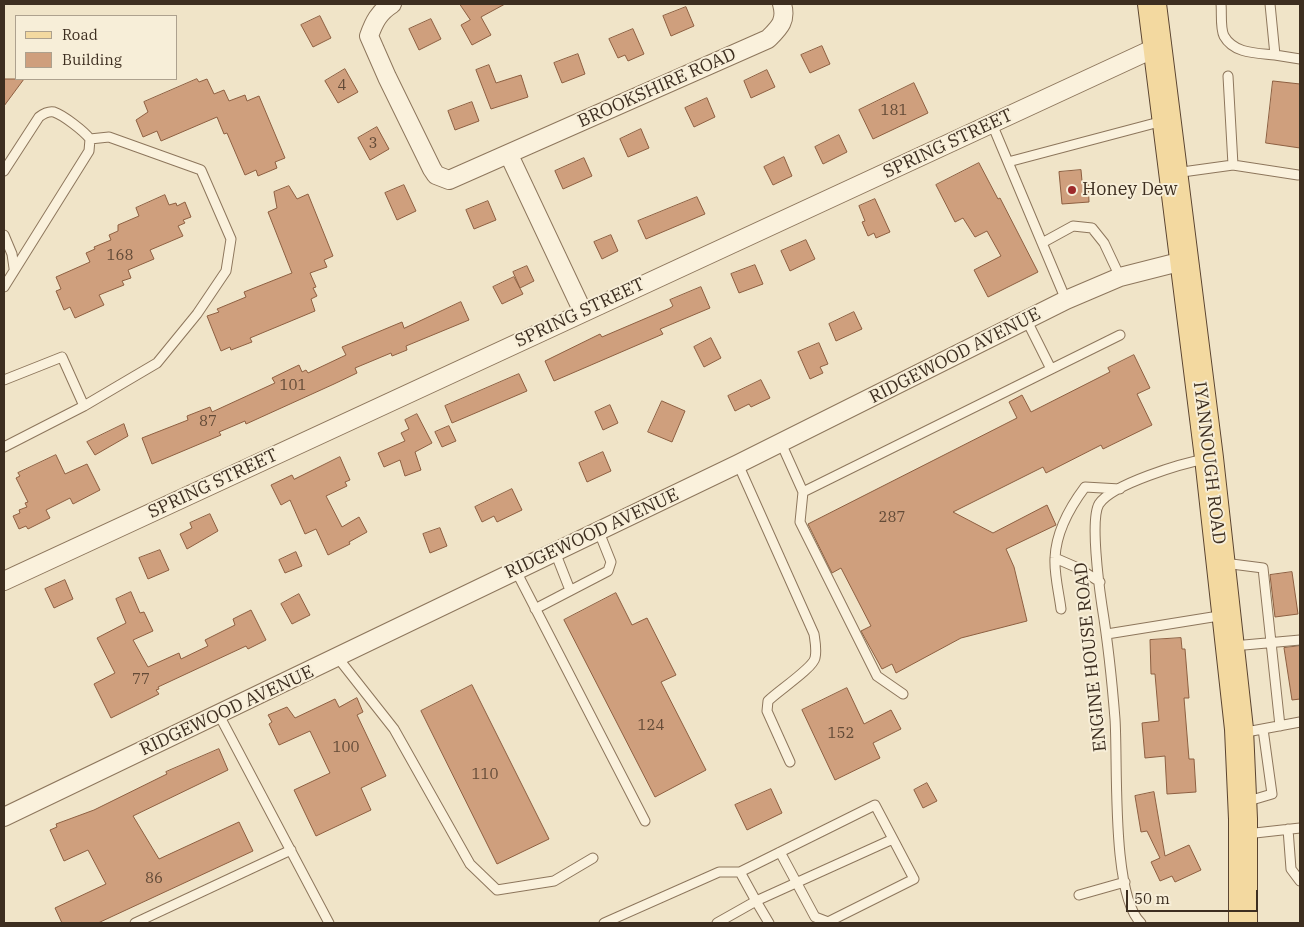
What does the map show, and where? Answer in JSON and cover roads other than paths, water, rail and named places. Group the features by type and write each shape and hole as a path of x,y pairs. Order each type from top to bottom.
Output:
{"main road":[{"name":"IYANNOUGH ROAD","path":"1152,4 1209,458 1230,646 1251,731 1242,803 1243,923"}],"street":[{"name":"BROOKSHIRE ROAD","path":"392,4 382,10 369,36 387,77 436,175 449,180 768,39 782,26 784,12 782,4"},
{"name":"SPRING STREET","path":"4,581 1157,47"},
{"path":"509,155 583,312"},
{"name":"RIDGEWOOD AVENUE","path":"4,817 599,532 1066,300 1120,277 1183,261"}],"lane":[{"path":"1221,4 1224,36 1235,47 1244,52 1300,59"},
{"path":"1270,4 1275,55"},
{"path":"1228,76 1233,165"},
{"path":"4,170 39,117 45,113 54,112 85,132 90,139 89,151 14,268 4,287"},
{"path":"1008,162 1166,120"},
{"path":"992,124 1066,300"},
{"path":"5,444 84,406 157,363 198,314 226,271 231,239 201,170 109,137 90,139"},
{"path":"1172,174 1233,165 1298,175"},
{"path":"1042,243 1073,226 1092,228 1104,243 1120,277"},
{"path":"4,235 12,254 14,268"},
{"path":"1026,320 1051,369"},
{"path":"803,492 1120,335"},
{"path":"4,380 62,357 84,406"},
{"path":"781,443 803,492 800,522 877,676 903,694"},
{"name":"ENGINE HOUSE ROAD","path":"1141,923 1130,907 1121,860 1117,746 1095,518 1099,503 1120,489 1162,470 1209,458"},
{"path":"738,464 814,634 815,659 811,666 782,687 768,701 767,711 790,762"},
{"path":"1061,609 1055,558 1061,531 1073,503 1085,487 1120,489"},
{"path":"535,608 601,575 611,566 599,532"},
{"path":"555,552 570,590"},
{"path":"1055,558 1100,582"},
{"path":"1221,563 1263,568 1280,726"},
{"path":"516,571 645,821"},
{"path":"1107,634 1227,614"},
{"path":"1230,646 1271,644 1300,640"},
{"path":"338,658 394,729 470,864 497,890 554,881 593,858"},
{"path":"219,715 329,923"},
{"path":"1251,731 1300,722"},
{"path":"604,923 720,872 740,872 780,852 875,805 914,879 828,922 815,917 780,852"},
{"path":"1243,834 1300,828"},
{"path":"1288,830 1291,869 1300,881"},
{"path":"718,923 756,901 797,884 893,838"},
{"path":"135,923 291,850"},
{"path":"740,872 769,923"},
{"path":"1079,895 1124,882"}],"place":[{"name":"Honey Dew","path":"1072,190"}]}
